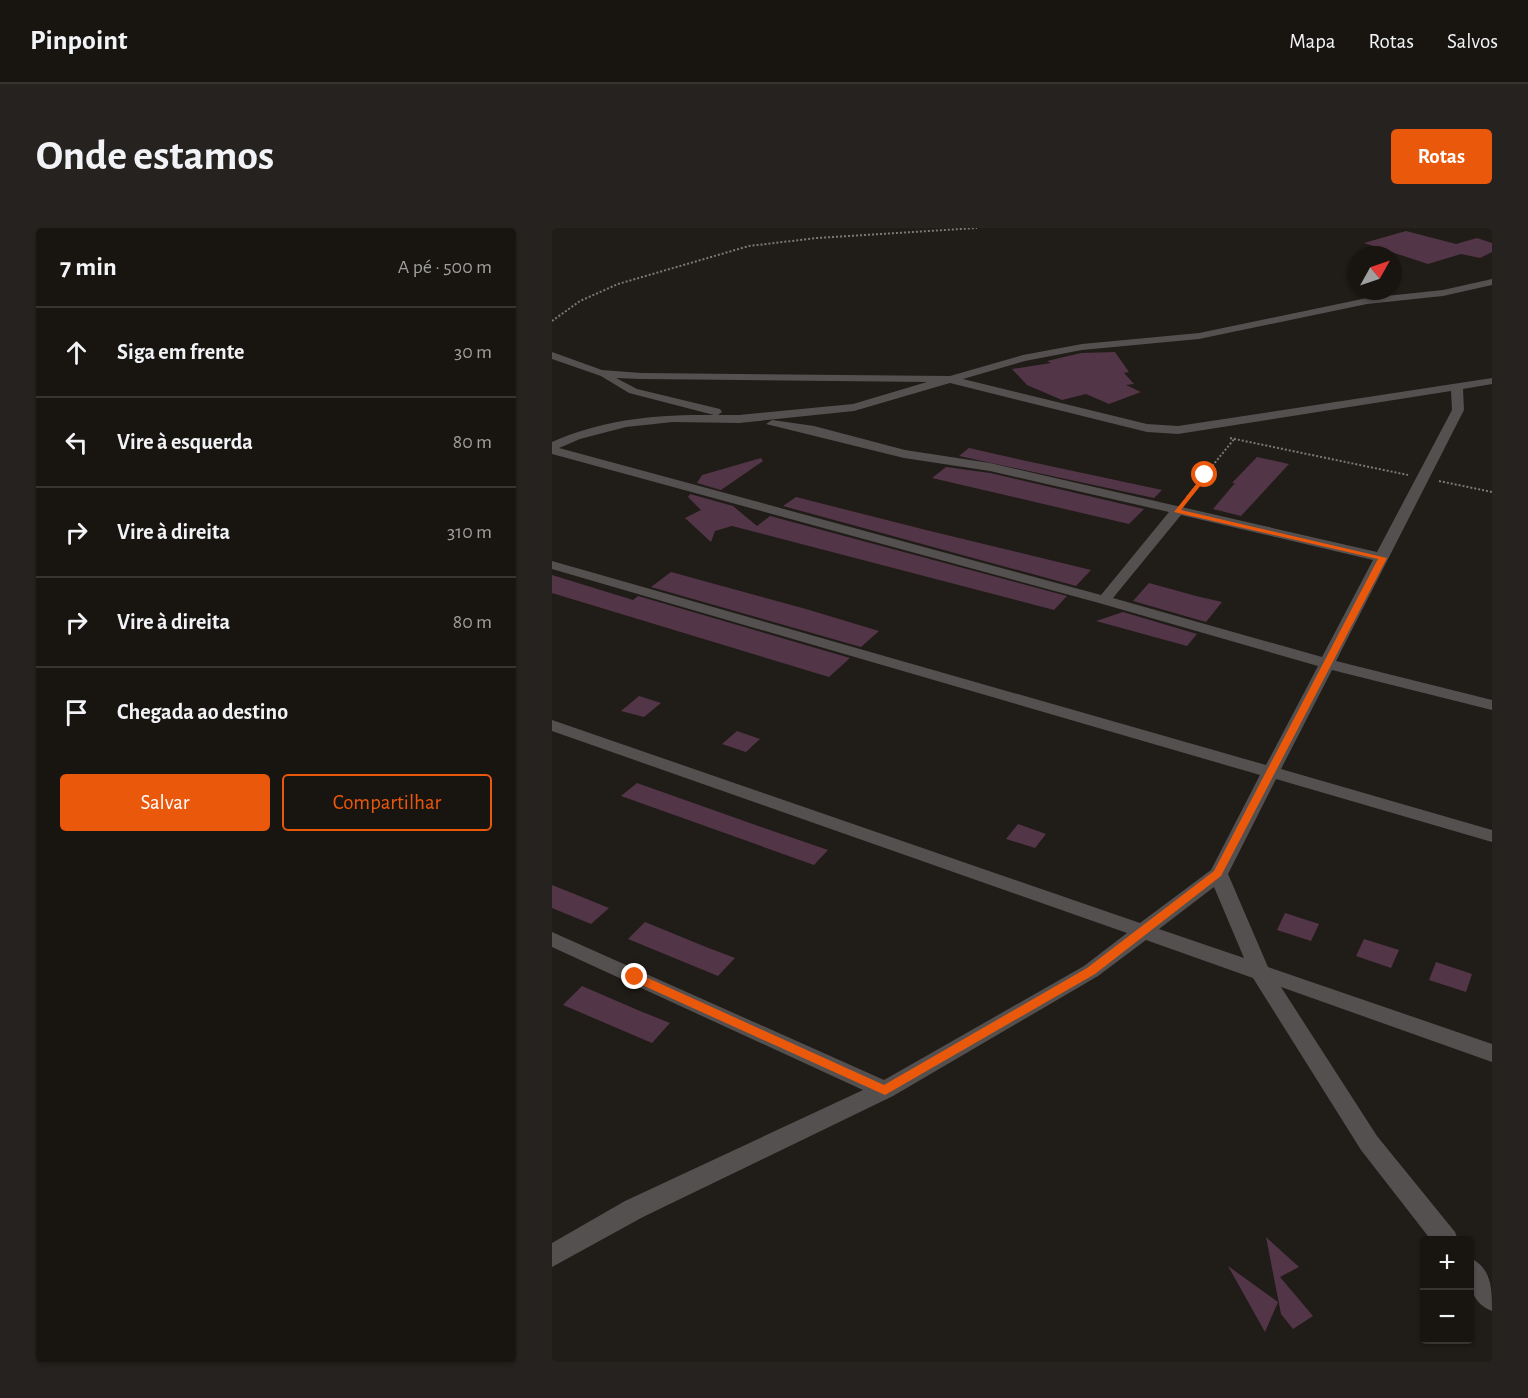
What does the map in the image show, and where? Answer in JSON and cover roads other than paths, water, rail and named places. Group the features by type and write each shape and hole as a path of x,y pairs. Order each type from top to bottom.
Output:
{"street":[{"path":"552,448 576,436 626,423 673,418 738,419 854,407 1023,358 1082,347 1191,337 1367,301 1443,293 1492,282"},
{"path":"552,356 600,373 633,391 738,419 814,430 904,454 990,467 1383,558"},
{"path":"600,373 641,376 949,379 1147,428 1178,430 1492,381"},
{"path":"552,1256 634,1209 885,1090 1091,971 1218,874 1425,478 1458,410 1457,386"},
{"path":"552,448 1328,664 1492,705"},
{"path":"1104,600 1177,511"},
{"path":"552,565 1492,836"},
{"path":"552,725 1492,1053"},
{"path":"1218,874 1260,972 1369,1143 1443,1236"},
{"path":"552,939 885,1090"},
{"path":"1474,1275 1492,1299"}]}
